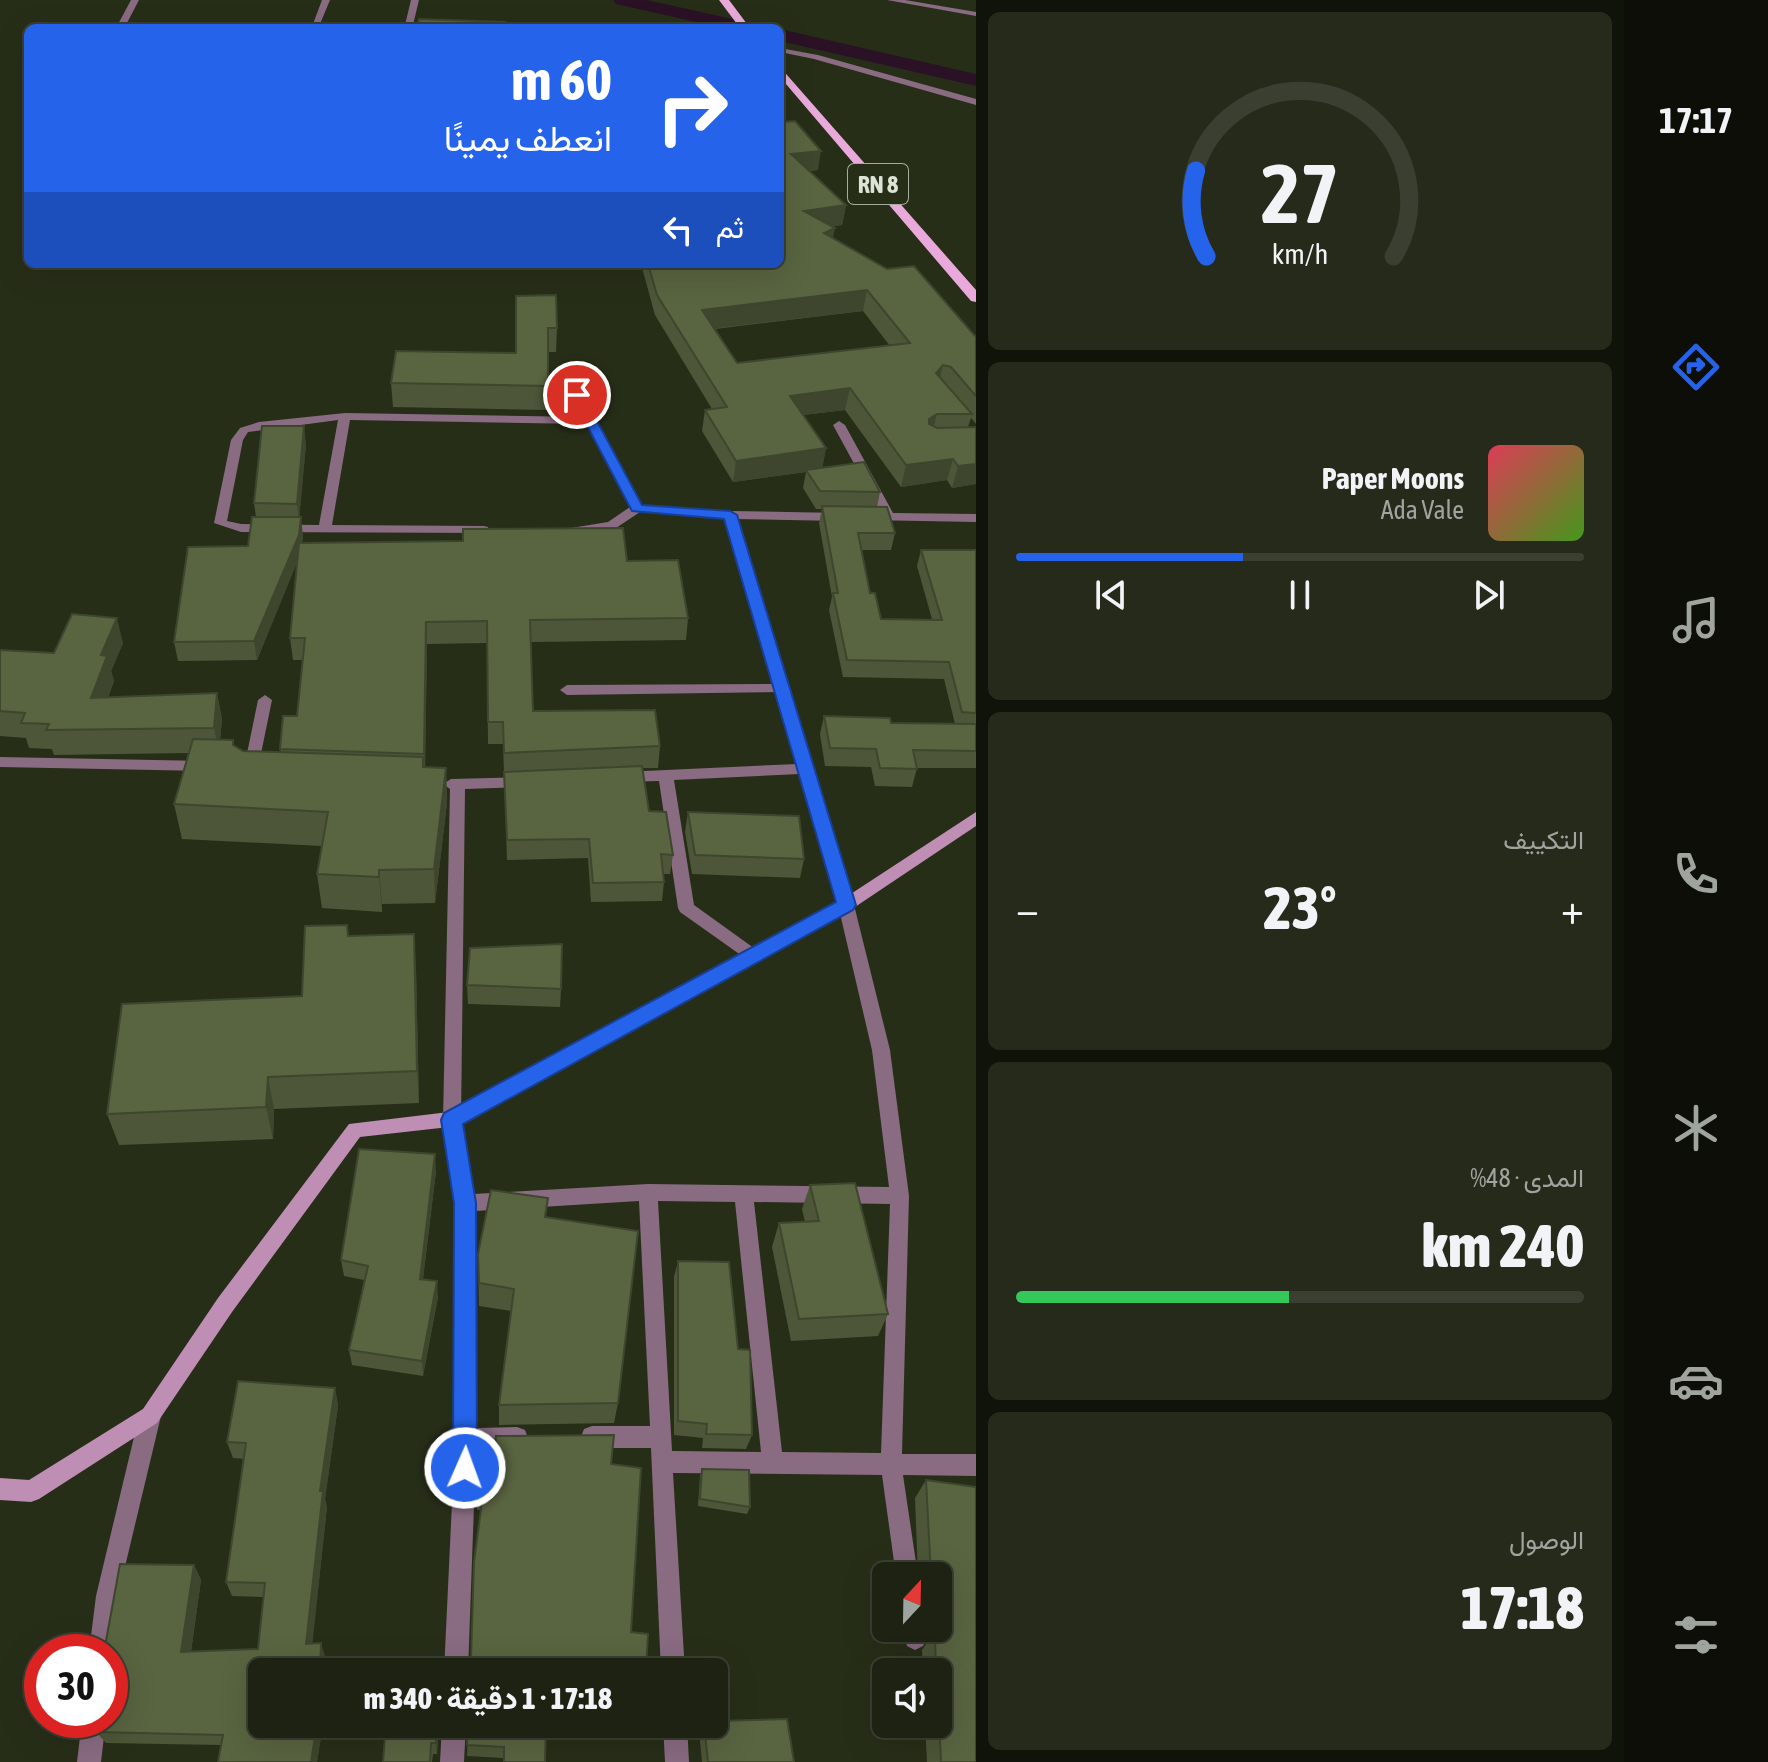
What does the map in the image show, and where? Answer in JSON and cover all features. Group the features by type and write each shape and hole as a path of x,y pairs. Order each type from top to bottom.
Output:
{"main road":[{"path":"724,0 742,24"},
{"name":"RN 8","path":"784,77 976,298"},
{"path":"0,1489 31,1491 150,1416 225,1305 355,1130 452,1120 846,905 976,818"}],"street":[{"path":"121,24 135,0"},
{"path":"316,24 326,0"},
{"path":"409,24 415,0"},
{"path":"891,0 976,14"},
{"path":"784,51 976,102"},
{"path":"563,369 637,508"},
{"path":"500,531 241,528 220,523 237,440 244,430 345,416 591,421"},
{"path":"325,529 345,416"},
{"path":"839,425 889,517"},
{"path":"564,531 612,525 637,508 730,515 976,518"},
{"path":"730,515 846,905 881,1050 900,1196 891,1464 905,1562"},
{"path":"567,690 781,689"},
{"path":"235,767 265,700"},
{"path":"0,762 235,767 249,778 264,779"},
{"path":"602,778 805,769"},
{"path":"666,775 686,908 752,956"},
{"path":"428,784 538,781"},
{"path":"457,1658 466,1439 465,1203 452,1120 458,785"},
{"path":"465,1203 648,1192 900,1196"},
{"path":"648,1192 672,1658"},
{"path":"744,1193 773,1464"},
{"path":"103,1634 107,1596 150,1416"},
{"path":"572,1438 662,1437"},
{"path":"466,1439 542,1438"},
{"path":"664,1462 976,1465"},
{"path":"89,1762 92,1738"},
{"path":"452,1762 453,1738"},
{"path":"676,1738 677,1762"}],"building":[{"path":"419,19 505,22 504,24 417,24"},
{"path":"795,121 821,151 791,154 846,205 804,211 835,228 824,233 887,269 914,266 976,337 976,396 951,367 943,365 936,373 972,414 937,414 929,419 929,424 937,428 976,427 976,464 958,466 953,459 906,465 850,388 790,396 826,448 736,461 705,410 727,407 657,295 649,268 784,268 784,122","holes":["867,290 910,343 737,363 702,310"]},
{"path":"556,295 557,328 548,328 548,386 391,383 396,351 516,353 516,296"},
{"path":"262,426 304,426 297,504 254,503"},
{"path":"864,462 880,492 820,491 806,470"},
{"path":"822,506 887,507 895,533 858,533 870,593 875,593 881,619 942,620 921,550 976,550 976,713 962,712 949,662 847,660 833,593 838,593"},
{"path":"252,517 301,517 299,535 254,641 174,642 188,547 248,546"},
{"path":"623,528 627,561 678,560 688,618 530,620 533,711 655,710 660,746 504,753 503,722 488,722 487,621 426,622 424,754 280,749 283,716 297,716 305,638 290,638 299,543 463,541 463,529"},
{"path":"72,614 117,618 101,655 107,656 91,698 217,693 214,728 46,730 49,724 21,723 25,713 0,711 0,650 54,653"},
{"path":"824,716 890,718 891,723 976,724 976,751 913,750 917,769 880,768 876,749 830,748"},
{"path":"193,739 233,740 233,745 243,751 423,757 423,767 446,768 434,869 379,870 379,877 317,874 328,812 174,804"},
{"path":"642,766 649,811 666,812 673,855 661,854 664,882 593,883 589,839 507,840 504,772"},
{"path":"688,812 799,816 804,859 695,855"},
{"path":"347,925 348,936 414,934 417,1071 268,1077 266,1107 107,1114 122,1004 302,996 305,926"},
{"path":"562,944 561,989 467,985 470,948"},
{"path":"359,1149 435,1154 420,1279 437,1281 422,1361 349,1350 368,1266 341,1260"},
{"path":"855,1183 888,1314 799,1319 779,1223 819,1221 810,1185"},
{"path":"491,1190 548,1198 545,1217 638,1231 618,1403 499,1405 514,1289 479,1283 478,1254"},
{"path":"678,1261 729,1262 738,1349 750,1350 752,1435 706,1434 707,1424 678,1421"},
{"path":"238,1381 335,1388 320,1491 323,1491 306,1644 321,1643 320,1658 248,1658 248,1738 315,1738 311,1762 218,1762 223,1735 128,1733 128,1634 107,1634 120,1564 194,1565 181,1652 258,1649 265,1583 226,1582 246,1443 227,1442"},
{"path":"614,1435 611,1464 641,1468 631,1632 648,1634 647,1658 471,1658 474,1562 483,1494 477,1494 478,1446 495,1449 496,1436"},
{"path":"702,1469 749,1470 750,1507 700,1499"},
{"path":"926,1480 976,1487 976,1762 941,1762 940,1738 952,1738 952,1658 936,1658 935,1642 952,1642 952,1562 930,1562"},
{"path":"787,1719 794,1762 708,1762 705,1738 728,1738 728,1721"},
{"path":"385,1738 436,1738 436,1743 431,1743 430,1762 383,1762"},
{"path":"467,1738 546,1738 545,1762 504,1762 504,1747 467,1745"}],"waterway":[{"path":"622,0 730,24"},
{"path":"784,36 976,80"}],"route":[{"path":"465,1468 465,1203 452,1120 846,905 730,515 637,508 577,395"}]}
